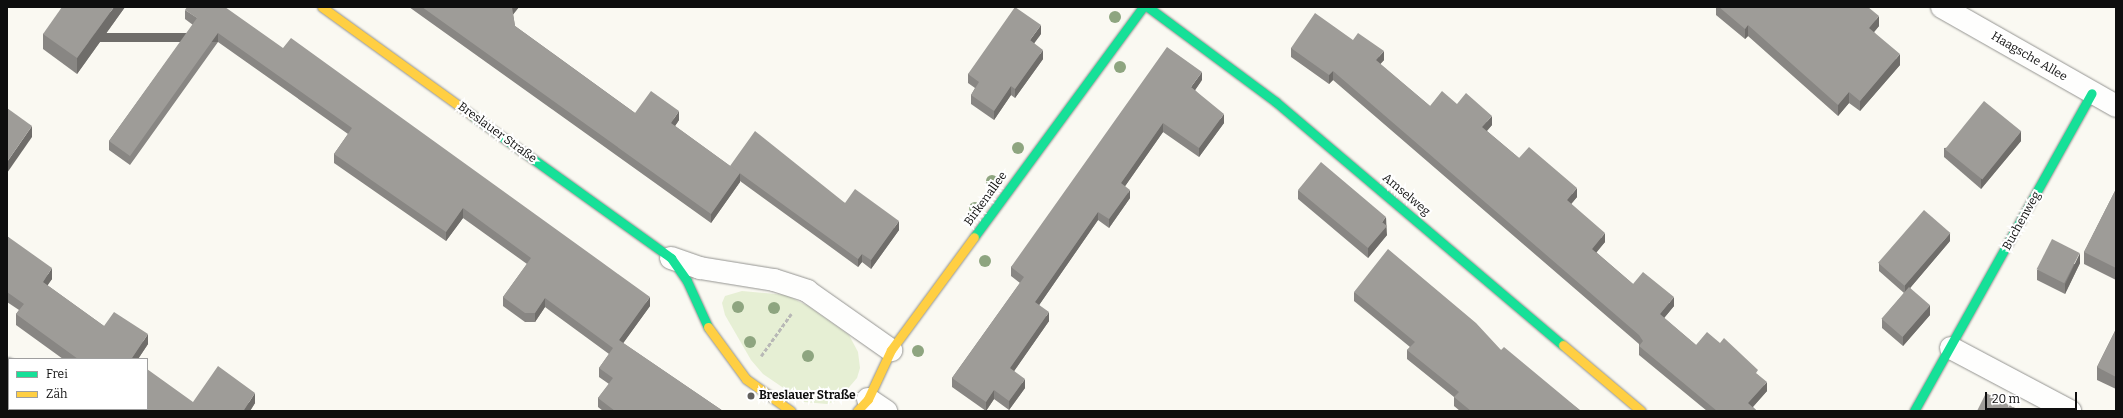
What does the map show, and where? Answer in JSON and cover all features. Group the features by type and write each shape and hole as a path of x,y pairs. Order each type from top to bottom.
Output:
{"street":[{"name":"Breslauer Straße","path":"322,7 671,258 700,268 774,280 807,291 891,350"},
{"name":"Birkenallee","path":"862,405 891,350 1143,7"},
{"name":"Amselweg","path":"1148,7 1276,102 1641,411"},
{"name":"Haagsche Allee","path":"1942,7 2116,106"},
{"name":"Buchenweg","path":"1914,411 1951,348 2092,93"},
{"name":"Breslauer Straße","path":"671,258 687,282 714,339 746,379 791,411"},
{"path":"1951,348 2070,411"},
{"path":"862,405 886,411"}],"path":[{"path":"746,379 807,291"}],"green space":[{"path":"742,291 786,295 808,306 849,335 858,352 860,368 857,378 838,400 827,404 804,402 763,374 751,360 725,315 722,303 725,296"}],"building":[{"path":"62,7 114,7 77,58 43,34"},
{"path":"187,7 225,7 283,48 291,38 650,297 619,340 723,411 615,411 598,398 613,378 599,368 613,348 545,298 535,313 525,313 503,297 531,258 463,208 446,232 334,154 352,128 218,33 130,156 109,141 197,18 185,10"},
{"path":"422,7 512,7 515,26 635,113 651,91 679,111 671,123 740,173 711,214"},
{"path":"1015,7 1041,25 1030,40 1043,50 1015,89 1011,86 994,111 971,95 979,82 968,74"},
{"path":"1719,7 1868,7 1879,16 1869,28 1900,54 1860,101 1849,92 1838,105 1748,25 1745,29"},
{"path":"1315,13 1353,40 1358,33 1384,51 1376,60 1430,106 1442,91 1457,104 1466,93 1492,116 1482,127 1519,158 1529,147 1577,188 1567,200 1605,233 1592,249 1633,284 1643,272 1674,297 1660,314 1696,345 1707,332 1720,343 1724,338 1758,370 1756,373 1767,382 1748,403 1757,411 1717,411 1639,346 1643,341 1639,335 1333,71 1329,75 1291,48"},
{"path":"1167,47 1202,72 1191,87 1224,114 1199,148 1163,123 1121,183 1130,190 1109,219 1098,212 1035,302 1049,312 1010,368 1025,379 1009,401 994,390 986,402 952,378 1024,277 1011,267"},
{"path":"1984,101 2021,131 1982,179 1945,149"},
{"path":"7,108 32,126 7,162"},
{"path":"755,131 845,203 855,189 899,221 871,260 862,254 858,259 730,166"},
{"path":"1321,162 1386,217 1382,222 1387,226 1368,248 1298,190"},
{"path":"2116,189 2116,268 2084,252"},
{"path":"1924,210 1950,233 1904,286 1878,263"},
{"path":"7,236 52,268 43,282 104,326 114,312 148,334 132,358 77,358 16,314 24,304 7,292"},
{"path":"2052,239 2080,253 2064,283 2037,269"},
{"path":"1388,249 1476,323 1501,350 1504,347 1581,411 1471,411 1454,397 1459,392 1407,350 1415,342 1354,292"},
{"path":"1909,287 1930,305 1903,337 1881,319"},
{"path":"2116,329 2116,377 2097,367"},
{"path":"218,366 255,393 244,410 246,411 134,410 148,410 148,370 193,402"},
{"path":"1986,393 2021,411 1977,411"}],"traffic: fast":[{"path":"974,237 1143,7"},
{"path":"1148,7 1276,102 1563,345"},
{"path":"1914,411 2092,93"},
{"path":"473,116 671,258 687,281 708,327"}],"traffic: slow":[{"path":"322,7 473,116"},
{"path":"857,411 868,399 891,350 974,237"},
{"path":"708,327 746,379 791,411"},
{"path":"1563,345 1641,411"}],"place":[{"name":"Breslauer Straße","path":"751,396"}]}
